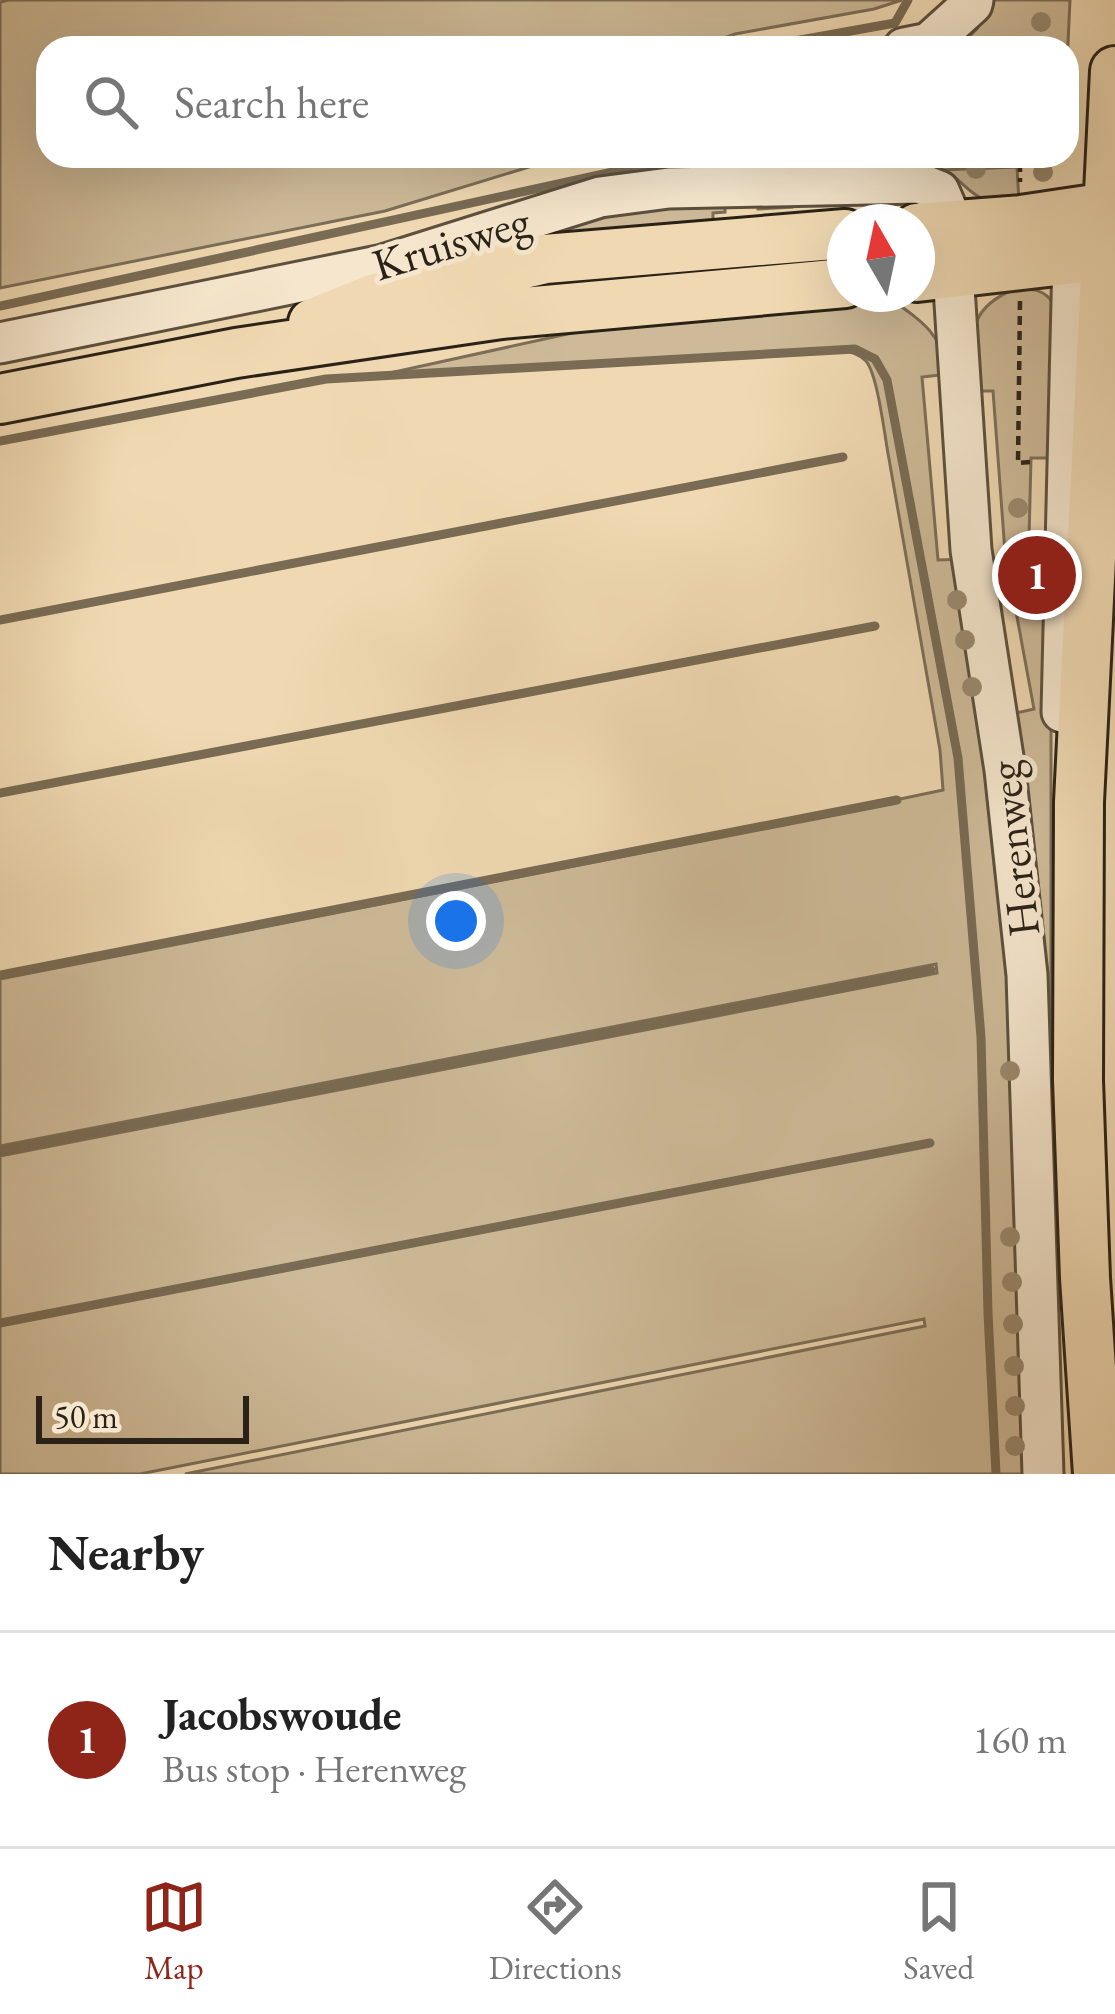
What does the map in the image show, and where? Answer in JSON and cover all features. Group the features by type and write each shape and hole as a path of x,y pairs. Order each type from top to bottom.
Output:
{"main road":[{"name":"Herenweg","path":"1098,1474 1078,1080 1079,802 1098,256 1112,206 1115,71"},
{"path":"935,251 1021,220 1112,206"},
{"name":"Kruisweg","path":"236,353 373,299 545,259 827,236"},
{"path":"935,251 1098,256"},
{"name":"Kruisweg","path":"0,399 236,353 519,312 827,285"}],"street":[{"path":"938,36 973,0"},
{"name":"Kruisweg","path":"0,343 383,265 600,197 759,171 920,182 939,191 948,212 935,248"},
{"name":"Herenweg","path":"935,259 1028,975 1043,1474"}],"shaded area":[{"path":"902,0 729,36 36,36 36,168 526,168 385,211 0,288 0,2"},
{"path":"988,0 1070,0 1068,36 969,36 984,17"},
{"path":"1017,168 1019,202 981,198 940,170"},
{"path":"792,196 792,207 758,209 757,201 725,203 725,212 713,213 713,221 528,253 523,236 609,209 677,199"},
{"path":"1015,289 1046,295 1056,311 1059,329 1047,458 1031,458 1028,579 1044,580 1051,688 1051,1086 1039,1084 1007,715 1034,709 1005,552 993,391 972,391 972,343 978,318 998,297"},
{"path":"827,304 827,312 908,312 941,348 949,374 922,377 938,560 965,559 1018,1007 1023,1474 185,1474 925,1326 924,1319 140,1474 0,1474 0,1156 937,973 936,964 0,1146 0,979 943,790 880,408 866,361 842,350 822,350 367,378 572,333"}],"waterway":[{"path":"823,36 895,23 908,0"},
{"path":"0,306 631,168"},
{"path":"0,441 326,379 855,349 875,359 887,380 958,758 981,1037 996,1474"},
{"path":"0,620 843,457"},
{"path":"0,793 875,626"},
{"path":"0,975 897,800"},
{"path":"0,1151 931,970"},
{"path":"0,1323 930,1143"}],"place":[{"name":"Jacobswoude","path":"1037,575"}]}
